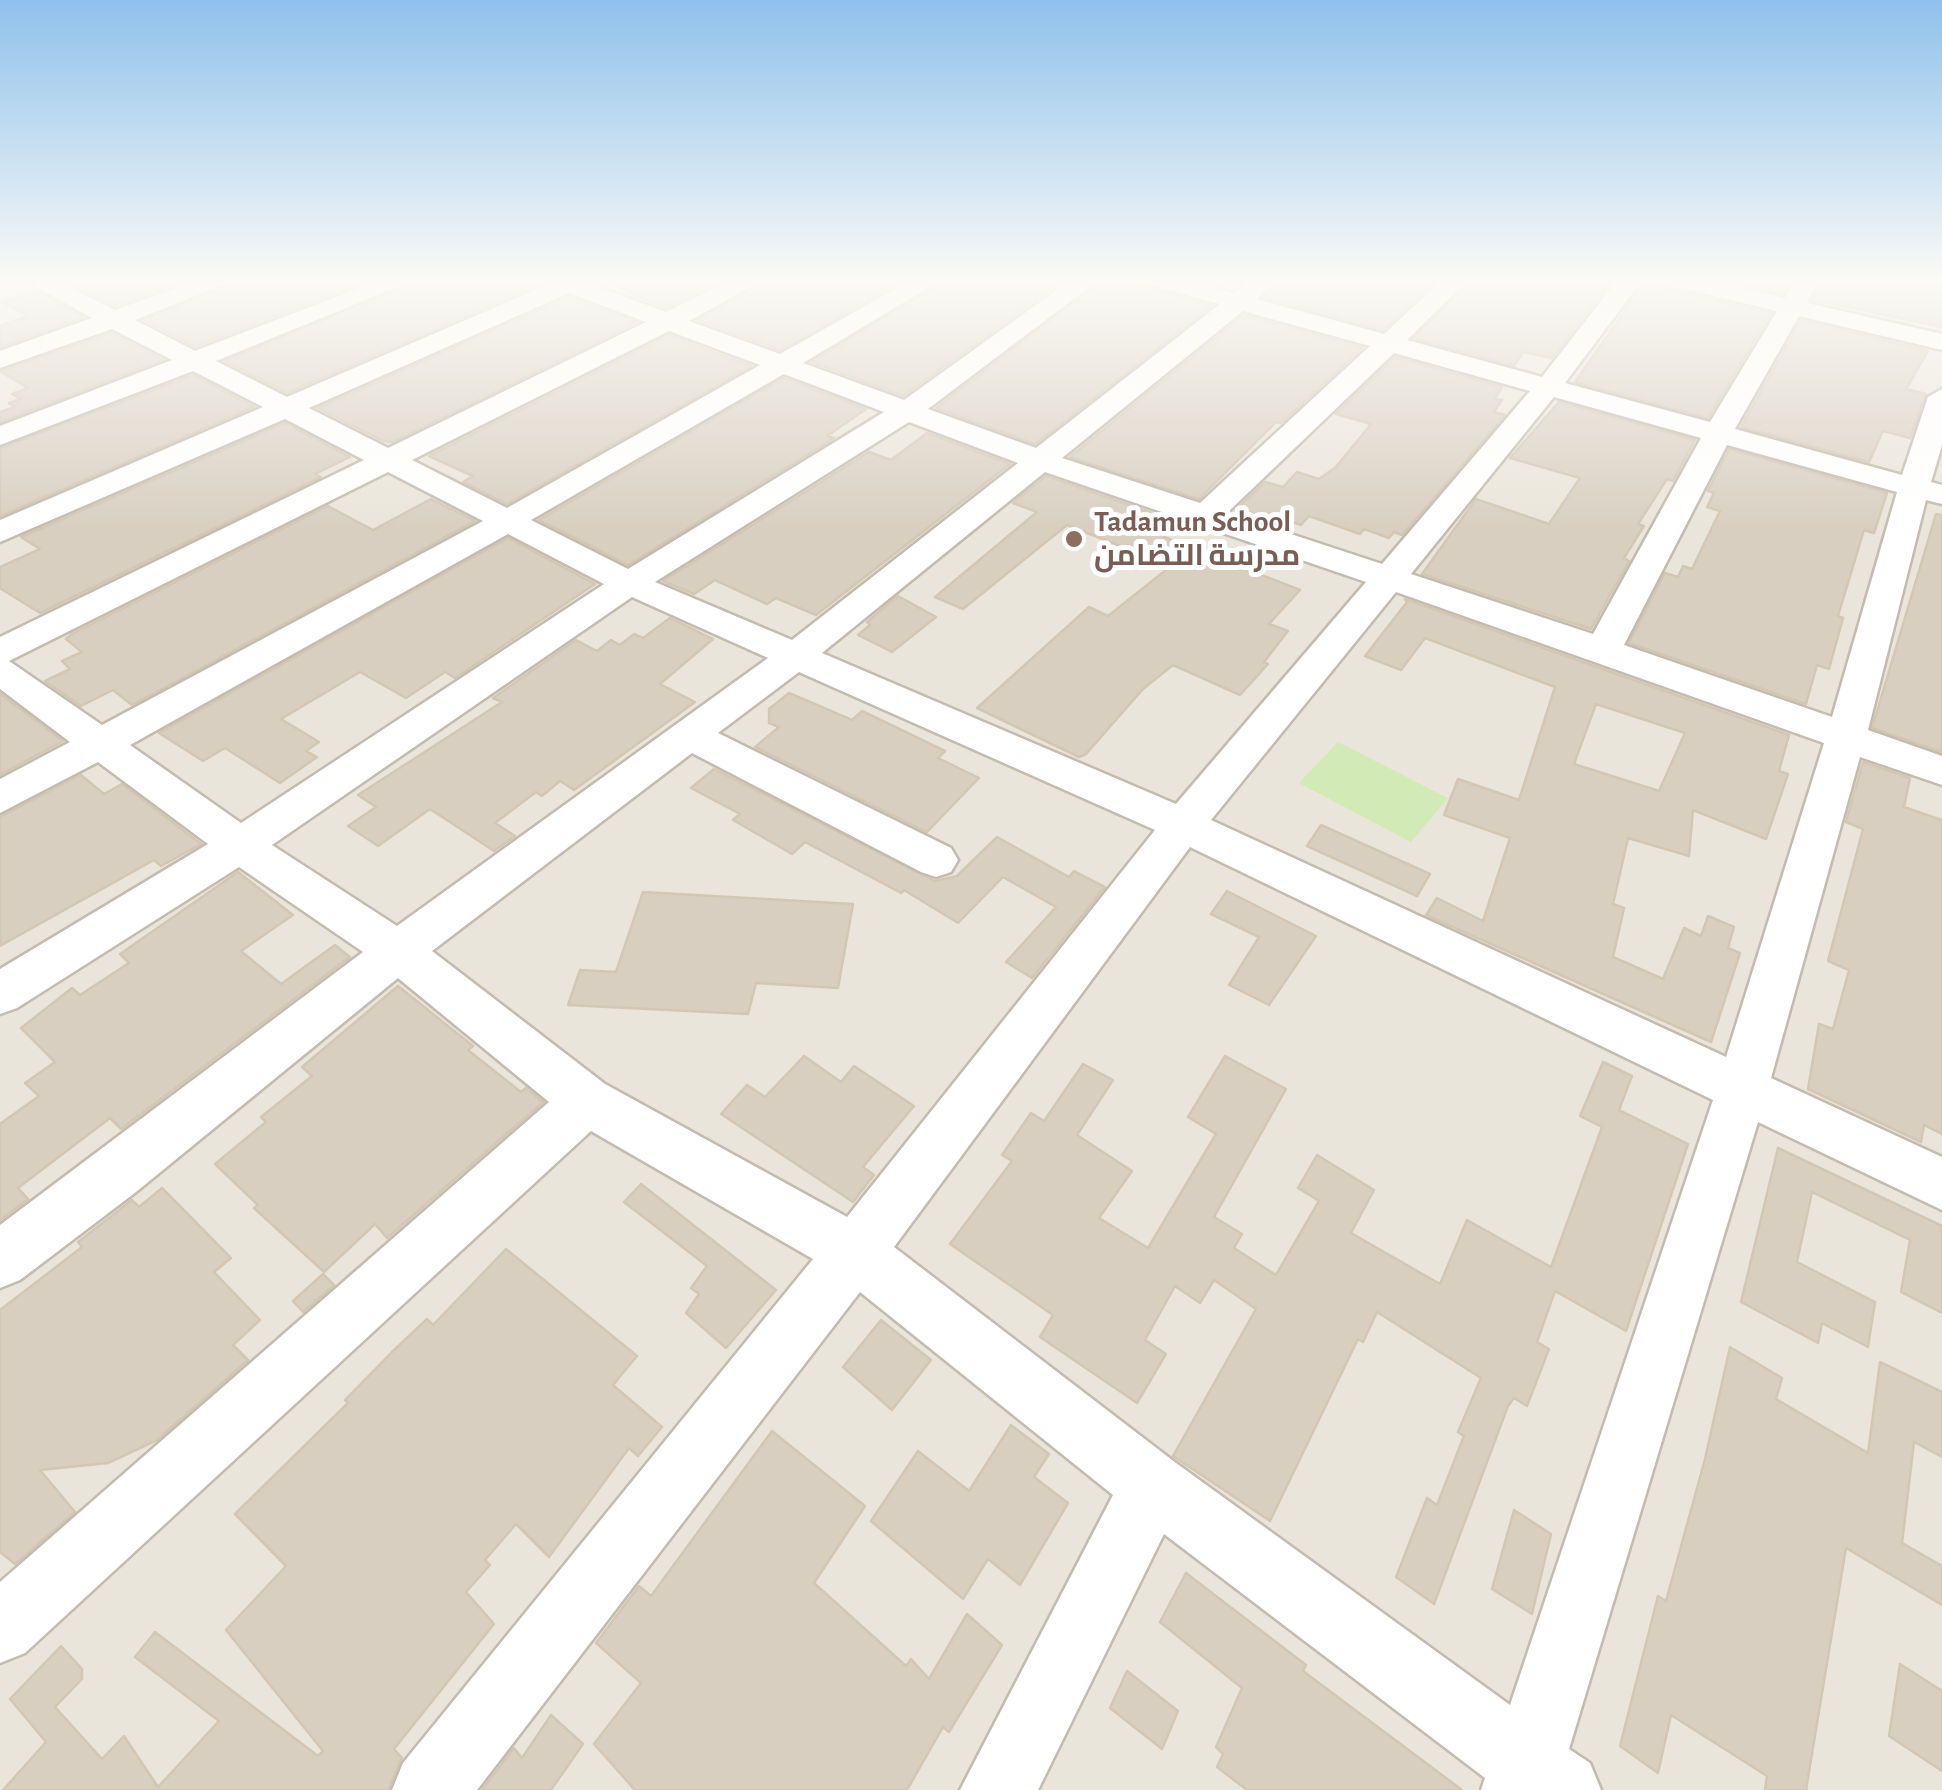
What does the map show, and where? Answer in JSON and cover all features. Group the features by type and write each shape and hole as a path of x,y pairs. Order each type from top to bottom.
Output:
{"street":[{"path":"0,436 188,363"},
{"path":"204,363 386,461 628,582 1183,825 1942,1184"},
{"path":"0,532 386,363"},
{"path":"0,652 587,363"},
{"path":"782,363 1042,461 1391,577 1942,771"},
{"path":"0,994 240,844 628,582 908,410 973,363"},
{"path":"0,1260 117,1174 398,950 798,654 1162,363"},
{"path":"1206,515 1366,363"},
{"path":"1456,363 1929,492"},
{"path":"430,1790 856,1252 1183,825 1567,363"},
{"path":"1602,650 1759,363"},
{"path":"0,798 786,364"},
{"path":"0,671 240,844 398,950 587,1101 856,1252 1536,1781 1846,737 1888,570 1929,492 1942,397"},
{"path":"689,734 936,860"},
{"path":"0,1628 587,1101"},
{"path":"998,1790 1152,1486"}],"shaded area":[{"path":"0,363 1942,363 1942,1790 0,1790"}],"green space":[{"path":"1338,742 1448,798 1411,842 1299,783"}],"building":[{"path":"25,363 156,363 0,422 0,412 15,407 9,403 21,399 12,394 28,388 0,371"},
{"path":"228,363 358,363 287,393"},
{"path":"421,363 555,363 393,442 383,441 318,408"},
{"path":"614,363 742,363 751,366 507,504 463,482 473,476 429,456"},
{"path":"813,363 949,363 903,396"},
{"path":"995,363 1139,363 1035,444 936,408"},
{"path":"1186,363 1346,363 1281,423 1276,422 1199,499 1070,457"},
{"path":"1389,363 1415,363 1502,387 1495,399 1502,400 1494,412 1505,415 1402,535 1394,532 1389,538 1364,529 1360,534 1309,516 1301,525 1269,513 1264,519 1235,511 1265,482 1283,487 1297,472 1319,479 1336,467 1371,424 1336,414"},
{"path":"1589,363 1741,363 1708,418 1575,382"},
{"path":"1777,363 1921,363 1906,389 1926,394 1910,438 1883,431 1869,462 1741,427"},
{"path":"193,375 254,407 0,516 0,448"},
{"path":"784,378 866,409 827,436 834,438 628,565 539,520"},
{"path":"1559,402 1695,440 1673,481 1667,479 1638,524 1644,526 1624,558 1629,561 1591,629 1422,574 1476,499 1549,524 1580,478 1510,458"},
{"path":"285,423 350,457 315,474 321,477 40,613 0,588 0,567 40,549 21,537"},
{"path":"927,433 1010,464 816,615 776,598 767,604 715,580 694,594 663,581 869,452 891,460"},
{"path":"1729,449 1887,493 1874,533 1864,530 1838,616 1843,618 1829,669 1817,665 1806,704 1629,643 1665,573 1678,577 1683,566 1692,569 1720,511 1707,507 1714,493 1708,491"},
{"path":"1046,476 1178,522 1164,537 1300,590 1269,624 1288,631 1264,662 1268,664 1240,695 1173,665 1143,689 1086,754 1079,757 977,708 1089,607 1108,616 1171,566 1067,525 963,609 935,597 1037,512 1013,503"},
{"path":"431,499 475,521 132,705 113,690 81,706 45,681 70,669 62,661 82,652 66,639 72,634 328,506 373,530"},
{"path":"1936,514 1942,515 1942,752 1872,728"},
{"path":"508,538 595,584 455,678 445,672 406,698 360,672 281,719 319,742 306,751 317,757 280,783 225,748 203,761 159,733"},
{"path":"898,596 936,617 892,652 858,635 870,625 867,622"},
{"path":"1405,599 1789,735 1779,771 1788,774 1766,839 1693,810 1689,856 1628,838 1613,904 1624,908 1613,957 1663,979 1684,928 1701,936 1708,916 1734,927 1728,948 1740,953 1711,1042 1426,915 1437,898 1483,921 1510,838 1444,815 1458,779 1519,800 1555,687 1425,638 1401,670 1365,656 1407,602","holes":["1596,704 1685,733 1659,791 1574,764"]},
{"path":"670,618 713,639 660,684 695,702 574,790 560,781 542,796 536,792 495,823 515,836 494,851 430,809 378,846 348,826 376,807 358,795 502,702 493,698 576,640 597,651 611,640 620,645 634,634 643,638"},
{"path":"789,693 852,720 862,711 945,751 938,758 979,778 927,832 755,747 779,727 769,723 769,709"},
{"path":"0,694 63,741 0,775"},
{"path":"1863,762 1910,778 1904,807 1942,820 1942,1134 1924,1125 1921,1142 1808,1089 1819,1024 1833,1029 1849,970 1828,961 1863,829 1846,822"},
{"path":"714,769 935,881 957,876 997,837 1069,877 1074,871 1105,887 1032,978 1006,962 1056,907 1003,877 958,923 904,890 901,893 805,842 792,854 733,820 740,814 691,788"},
{"path":"81,775 104,794 122,784 201,844 161,866 154,860 0,946 0,817"},
{"path":"1321,825 1430,874 1417,896 1307,846"},
{"path":"238,872 293,915 241,951 281,984 335,945 350,957 121,1129 110,1118 18,1188 28,1199 0,1220 0,1124 39,1096 25,1083 55,1062 21,1028 72,988 80,995 129,963 120,954"},
{"path":"1227,891 1316,936 1269,1005 1229,985 1259,937 1211,914"},
{"path":"643,892 853,904 838,988 756,983 748,1014 568,1005 580,970 616,972"},
{"path":"398,986 473,1046 468,1050 521,1092 526,1088 543,1102 387,1238 375,1224 324,1272 254,1208 258,1205 215,1164 266,1122 261,1117 312,1076 302,1067"},
{"path":"804,1056 841,1082 854,1066 914,1106 863,1167 874,1175 853,1202 721,1114 747,1085 765,1097"},
{"path":"1225,1056 1286,1089 1214,1217 1242,1234 1234,1248 1276,1275 1319,1201 1298,1188 1317,1155 1374,1190 1351,1233 1440,1284 1467,1220 1551,1267 1602,1127 1580,1116 1603,1062 1632,1076 1619,1110 1688,1144 1626,1331 1555,1291 1537,1342 1549,1349 1527,1406 1514,1398 1508,1406 1434,1604 1396,1577 1427,1498 1437,1505 1464,1436 1458,1432 1481,1378 1377,1312 1363,1342 1358,1339 1270,1521 1173,1456 1256,1309 1214,1280 1200,1303 1175,1286 1145,1340 1166,1354 1137,1403 1040,1337 1053,1315 950,1244 1012,1161 1002,1155 1031,1113 1044,1121 1083,1064 1113,1080 1077,1135 1132,1171 1099,1218 1148,1248 1216,1134 1188,1117"},
{"path":"1778,1148 1942,1226 1942,1313 1901,1292 1910,1240 1812,1192 1797,1262 1875,1302 1868,1347 1822,1323 1818,1343 1741,1302"},
{"path":"641,1184 776,1290 726,1348 686,1313 699,1294 691,1288 707,1266 624,1202"},
{"path":"162,1188 231,1258 214,1272 260,1320 233,1345 248,1360 157,1440 108,1463 40,1470 75,1512 15,1564 0,1552 0,1310 82,1247 78,1242 132,1200 139,1207"},
{"path":"506,1249 637,1356 613,1385 662,1427 638,1456 629,1448 549,1557 516,1524 485,1560 490,1565 466,1592 494,1624 394,1749 402,1758 388,1790 3,1790 46,1742 10,1699 61,1646 82,1669 82,1679 55,1707 102,1759 124,1736 158,1787 219,1721 135,1657 155,1632 318,1756 323,1751 226,1630 286,1566 235,1514 348,1403 345,1400 392,1352 427,1319 433,1325"},
{"path":"323,1274 334,1285 303,1312 293,1301"},
{"path":"881,1320 931,1360 892,1410 843,1367"},
{"path":"1730,1347 1782,1378 1776,1399 1868,1453 1880,1362 1942,1392 1942,1457 1914,1442 1902,1543 1942,1566 1942,1605 1846,1548 1806,1790 1765,1790 1767,1776 1671,1715 1658,1773 1620,1746 1658,1596 1666,1601 1705,1459"},
{"path":"1011,1425 1049,1454 1034,1477 1068,1503 1020,1585 988,1559 963,1599 871,1521 918,1451 969,1491"},
{"path":"772,1431 865,1506 814,1583 906,1666 911,1659 929,1679 967,1614 1002,1645 949,1732 943,1727 907,1790 635,1790 594,1744 641,1683 596,1643 639,1586 651,1596"},
{"path":"1514,1510 1551,1534 1532,1614 1492,1589"},
{"path":"1186,1573 1306,1665 1303,1671 1462,1790 1247,1790 1217,1767 1223,1754 1216,1747 1242,1688 1160,1622"},
{"path":"1900,1664 1942,1691 1942,1771 1889,1736"},
{"path":"1127,1671 1178,1711 1162,1749 1110,1708"},
{"path":"551,1715 583,1744 551,1790 482,1790 514,1748 522,1758"}],"place":[{"name":"Tadamun School مدرسة التضامن","path":"1074,539"}]}
